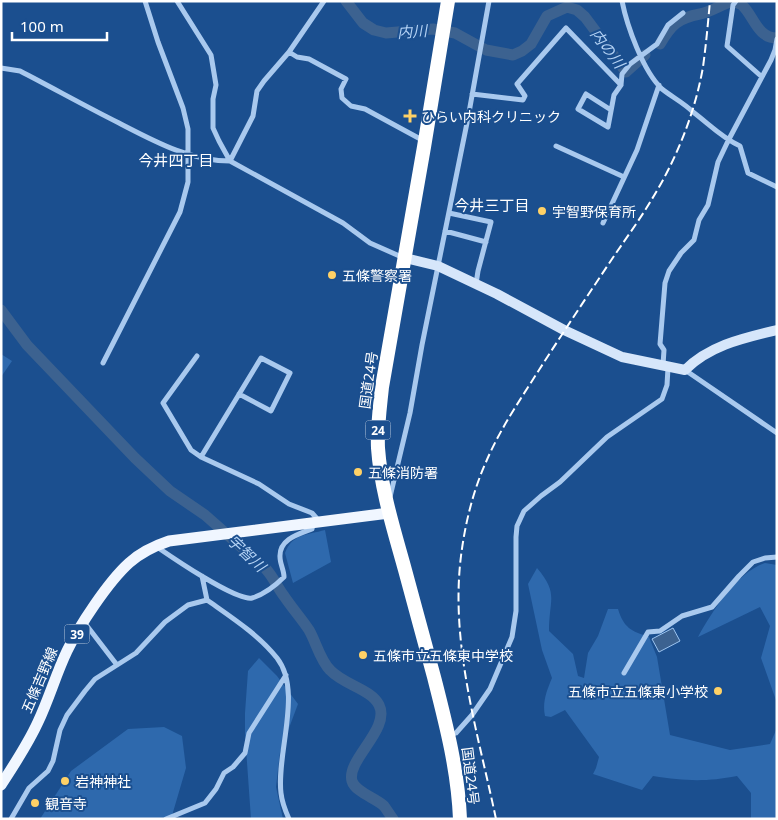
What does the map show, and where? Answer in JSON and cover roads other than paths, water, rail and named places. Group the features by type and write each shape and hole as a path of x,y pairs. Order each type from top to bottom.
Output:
{"highway":[{"name":"国道24号","path":"448,1 382,387 378,417 378,447 388,507 449,735 456,771 460,819"}],"main road":[{"name":"五條吉野線","path":"1,785 31,737 68,650 84,622 128,564 155,546 169,541 317,522 388,507"}],"street":[{"path":"103,363 180,212 188,182 188,129 183,108 145,1"},
{"path":"177,1 211,55 216,85 212,106 214,128 230,161"},
{"path":"230,161 253,116 257,91 289,52 324,1"},
{"path":"388,507 410,413 489,1"},
{"path":"622,1 632,37 640,56 659,85 728,141 740,146 748,173 777,187"},
{"path":"734,3 727,46 762,76"},
{"path":"611,110 586,94 578,109 608,127 614,95 621,85 622,74 630,64 657,44 668,24 684,14"},
{"path":"472,94 522,100 525,96 517,84 566,28 621,85"},
{"path":"449,735 456,733 472,715 490,689 512,637 516,611 517,526 524,511 560,482 607,437 662,399 667,385 664,350 660,344 667,277 681,253 694,240 699,220 708,204 718,162 773,55 776,40"},
{"path":"289,52 297,57 309,59 346,78 341,89 342,98 350,106 365,108 425,142"},
{"path":"1,68 20,71 152,140 189,155 212,161 230,161 343,223 370,243 405,258 438,266 564,330 622,357 685,370 777,433"},
{"path":"603,223 637,150 659,85"},
{"path":"556,146 624,177"},
{"path":"448,213 491,222 476,284"},
{"path":"445,231 486,242"},
{"path":"685,370 694,361 713,349 734,341 777,330"},
{"path":"155,546 202,576 236,594 250,598 271,589 284,577 280,556 281,548 286,541 294,536 312,529 317,522 312,513 289,504 259,484 201,456 187,445 163,403 197,356"},
{"path":"201,456 261,358 290,373 271,411 239,394"},
{"path":"624,673 648,632 660,631 682,616 712,607 753,562 777,557"},
{"path":"202,576 207,600 256,638 278,659 286,675 288,718 282,757 280,792 283,807 289,819"},
{"path":"11,819 29,788 48,771 53,761 60,730 67,715 95,679 136,653 165,622 188,605 207,600"},
{"path":"84,622 117,665"},
{"path":"166,819 205,803 216,789 224,773 233,767 245,753 249,733 286,675"}],"waterway":[{"name":"内の川","path":"346,1 363,23 374,30 386,33 433,29 455,33 486,50 513,55 531,44 547,16 567,7 577,10 585,17 626,72 645,55"},
{"name":"内の川","path":"660,44 676,23 730,2 742,5 760,30 770,37 777,38"},
{"name":"宇智川","path":"1,310 27,345 135,458 170,491 205,515 265,568 309,630 323,661 330,670 342,680 370,695 379,705 381,714 379,724 355,764 352,781 361,792 384,806 393,819"}],"railway":[{"path":"496,819 474,721 462,655 459,622 461,556 470,508 481,473 504,426 642,215 661,184 677,152 690,119 703,67 710,1"}],"place":[{"name":"ひらい内科クリニック","path":"410,116"},
{"name":"宇智野保育所","path":"542,211"},
{"name":"五條警察署","path":"332,275"},
{"name":"五條消防署","path":"358,472"},
{"name":"五條市立五條東中学校","path":"363,655"},
{"name":"五條市立五條東小学校","path":"718,691"},
{"name":"岩神神社","path":"65,781"},
{"name":"観音寺","path":"35,803"}],"district":[{"name":"今井四丁目","path":"176,160"},
{"name":"今井三丁目","path":"492,205"}],"water label":[{"name":"内川","path":"412,31"}]}
